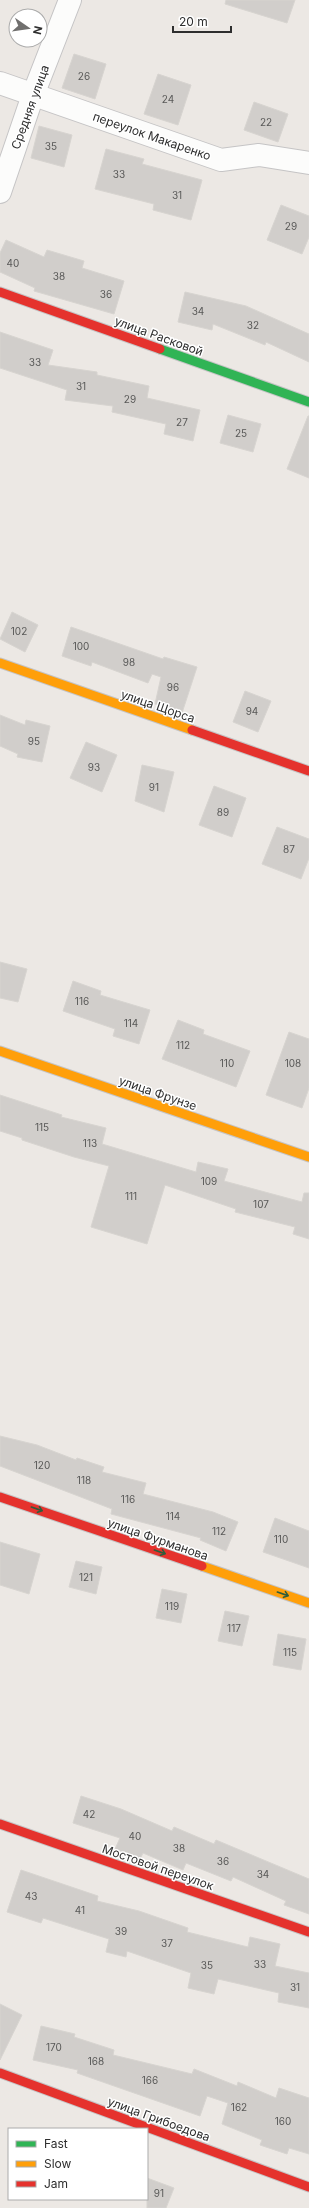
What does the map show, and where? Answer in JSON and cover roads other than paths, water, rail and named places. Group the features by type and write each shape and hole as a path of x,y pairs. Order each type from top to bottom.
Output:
{"street":[{"name":"Средняя улица","path":"0,192 33,96 70,0"},
{"name":"переулок Макаренко","path":"0,83 33,96 221,160 259,155 309,163"},
{"name":"улица Расковой","path":"0,292 309,402"},
{"name":"улица Щорса","path":"0,663 309,771"},
{"name":"улица Фрунзе","path":"0,1051 309,1157"},
{"name":"улица Фурманова","path":"0,1497 309,1603"},
{"name":"Мостовой переулок","path":"0,1824 309,1932"},
{"name":"улица Грибоедова","path":"0,2073 309,2187"}]}
